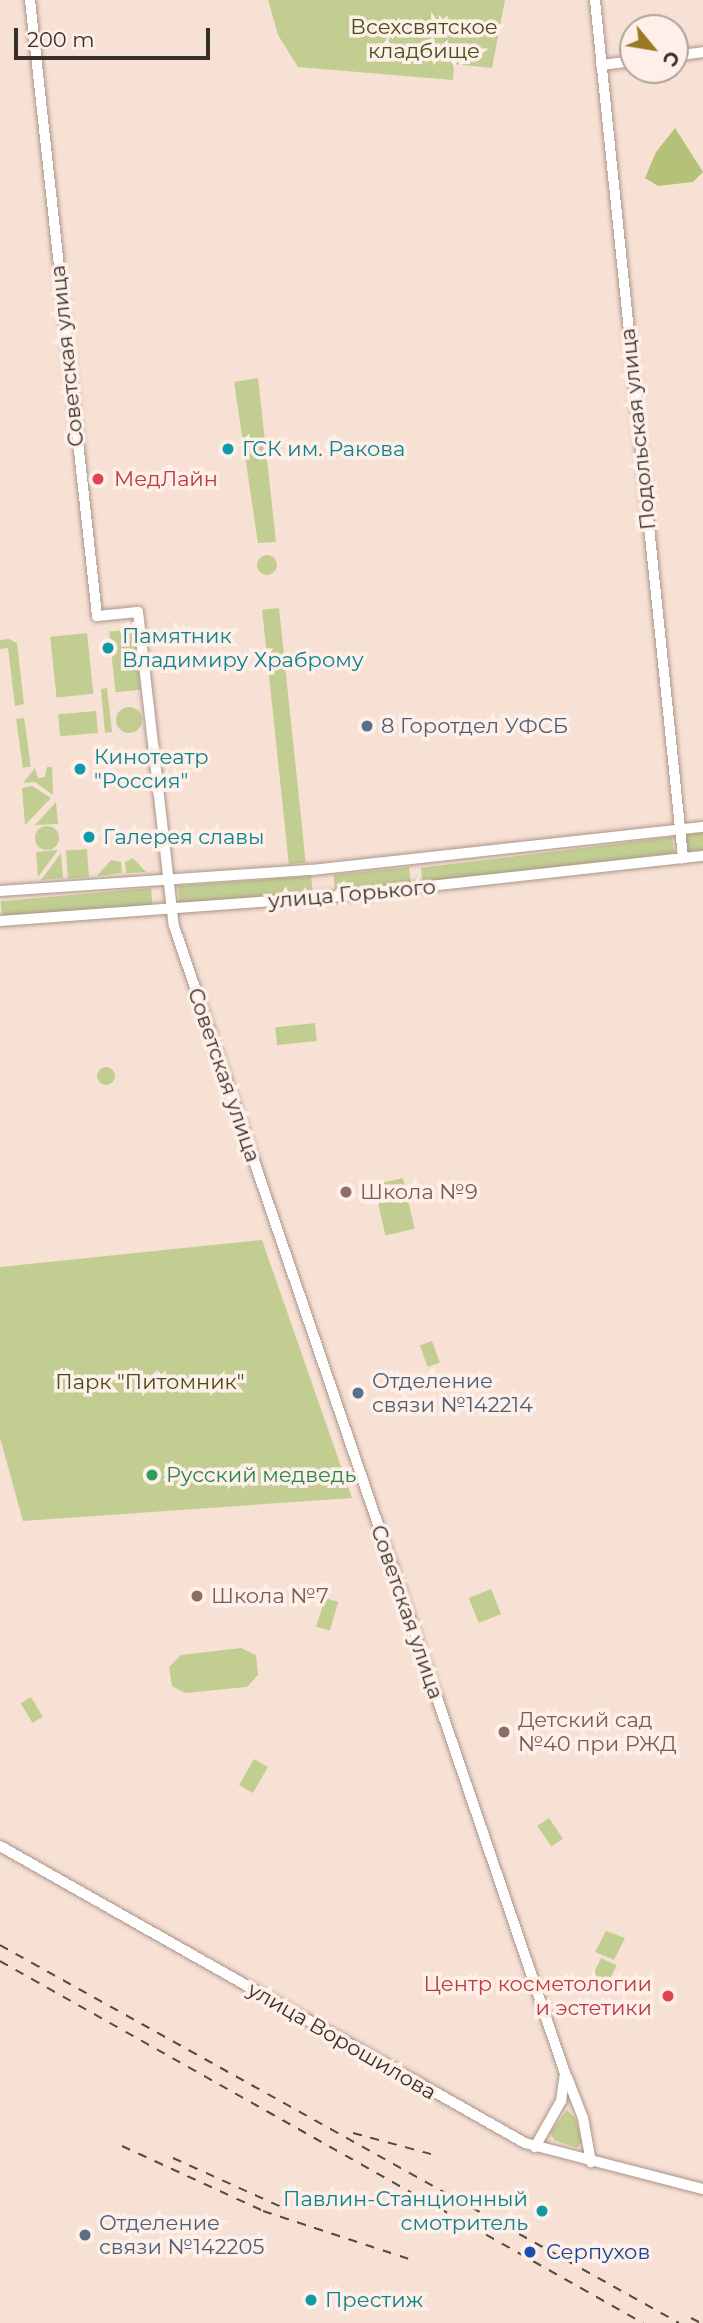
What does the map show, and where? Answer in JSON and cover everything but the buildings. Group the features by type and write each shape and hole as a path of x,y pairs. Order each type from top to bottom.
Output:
{"street":[{"name":"Советская улица","path":"30,0 97,617 138,612 171,910 203,1017 565,2073 583,2118 591,2162"},
{"name":"Подольская улица","path":"594,0 682,859"},
{"path":"601,65 619,63"},
{"name":"улица Горького","path":"0,891 416,861 703,827"},
{"name":"улица Горького","path":"0,921 171,910 703,856"},
{"name":"улица Ворошилова","path":"0,1846 535,2147 703,2189"},
{"path":"535,2147 555,2110 565,2073"},
{"path":"555,2110 572,2105 583,2118"}],"green space":[{"name":"Всехсвятское кладбище","path":"268,0 505,0 492,68 454,64 453,80 298,67 278,35"},
{"path":"675,128 703,172 693,182 658,186 645,178 656,152"},
{"path":"258,378 276,542 258,543 234,382"},
{"path":"267,555 274,558 277,565 274,572 267,575 260,572 257,565 260,558"},
{"path":"279,608 306,863 289,864 262,610"},
{"path":"134,629 140,690 116,692 109,632"},
{"path":"87,633 93,694 57,698 50,637"},
{"path":"9,639 17,643 24,704 15,706 8,648 0,649 0,640"},
{"path":"107,688 112,732 105,733 101,689"},
{"path":"129,707 138,711 142,720 138,729 129,733 120,729 116,720 120,711"},
{"path":"96,711 98,733 60,736 58,714"},
{"path":"24,718 31,767 23,768 16,719"},
{"path":"47,767 52,767 53,795 35,782 23,783 35,768 38,778 45,777"},
{"path":"32,786 51,798 25,825 22,788"},
{"path":"56,802 58,824 35,825"},
{"path":"47,826 55,830 59,838 55,846 47,850 39,846 35,838 39,830"},
{"path":"703,832 703,850 685,852 683,835"},
{"path":"672,837 674,853 423,884 421,868"},
{"path":"87,849 89,877 68,878 66,850"},
{"path":"58,850 38,877 36,852"},
{"path":"61,853 63,878 41,880"},
{"path":"133,858 146,872 126,873 125,862"},
{"path":"111,860 121,862 122,873 97,876"},
{"path":"409,867 411,885 335,893 333,875"},
{"path":"311,876 313,894 180,907 178,886"},
{"path":"151,888 153,909 2,922 1,901"},
{"path":"315,1023 317,1041 277,1045 275,1027"},
{"path":"102,1067 110,1067 115,1076 113,1083 102,1085 97,1080 97,1072"},
{"path":"403,1178 415,1229 385,1235 374,1185"},
{"name":"Парк \"Питомник\"","path":"262,1240 352,1498 23,1521 0,1438 0,1267"},
{"path":"432,1341 440,1363 428,1367 420,1345"},
{"path":"491,1589 501,1614 479,1623 469,1598"},
{"path":"325,1598 338,1602 330,1631 316,1627"},
{"path":"241,1648 256,1655 258,1675 247,1687 185,1693 172,1686 169,1667 181,1655"},
{"path":"31,1697 43,1717 33,1723 21,1703"},
{"path":"254,1759 268,1767 253,1793 239,1785"},
{"path":"549,1818 563,1839 551,1847 537,1826"},
{"path":"606,1931 625,1938 614,1960 595,1952"},
{"path":"601,1958 616,1965 603,1993 588,1986"},
{"path":"567,2110 575,2118 582,2142 577,2148 554,2140 550,2133"}],"railway":[{"path":"0,1945 679,2323"},
{"path":"0,1961 643,2323"},
{"path":"353,2133 431,2154"},
{"path":"122,2146 263,2211 412,2260"},
{"path":"173,2158 288,2210"},
{"path":"691,2318 701,2323"}],"place":[{"name":"ГСК им. Ракова","path":"228,449"},
{"name":"МедЛайн","path":"98,479"},
{"name":"Памятник Владимиру Храброму","path":"108,648"},
{"name":"8 Горотдел УФСБ","path":"367,726"},
{"name":"Кинотеатр \"Россия\"","path":"80,769"},
{"name":"Галерея славы","path":"89,837"},
{"name":"Школа №9","path":"346,1192"},
{"name":"Отделение связи №142214","path":"358,1393"},
{"name":"Русский медведь","path":"152,1475"},
{"name":"Школа №7","path":"197,1596"},
{"name":"Детский сад №40 при РЖД","path":"504,1732"},
{"name":"Центр косметологии и эстетики","path":"668,1996"},
{"name":"Павлин-Станционный смотритель","path":"542,2211"},
{"name":"Отделение связи №142205","path":"85,2235"},
{"name":"Серпухов","path":"530,2252"},
{"name":"Престиж","path":"311,2300"}]}
